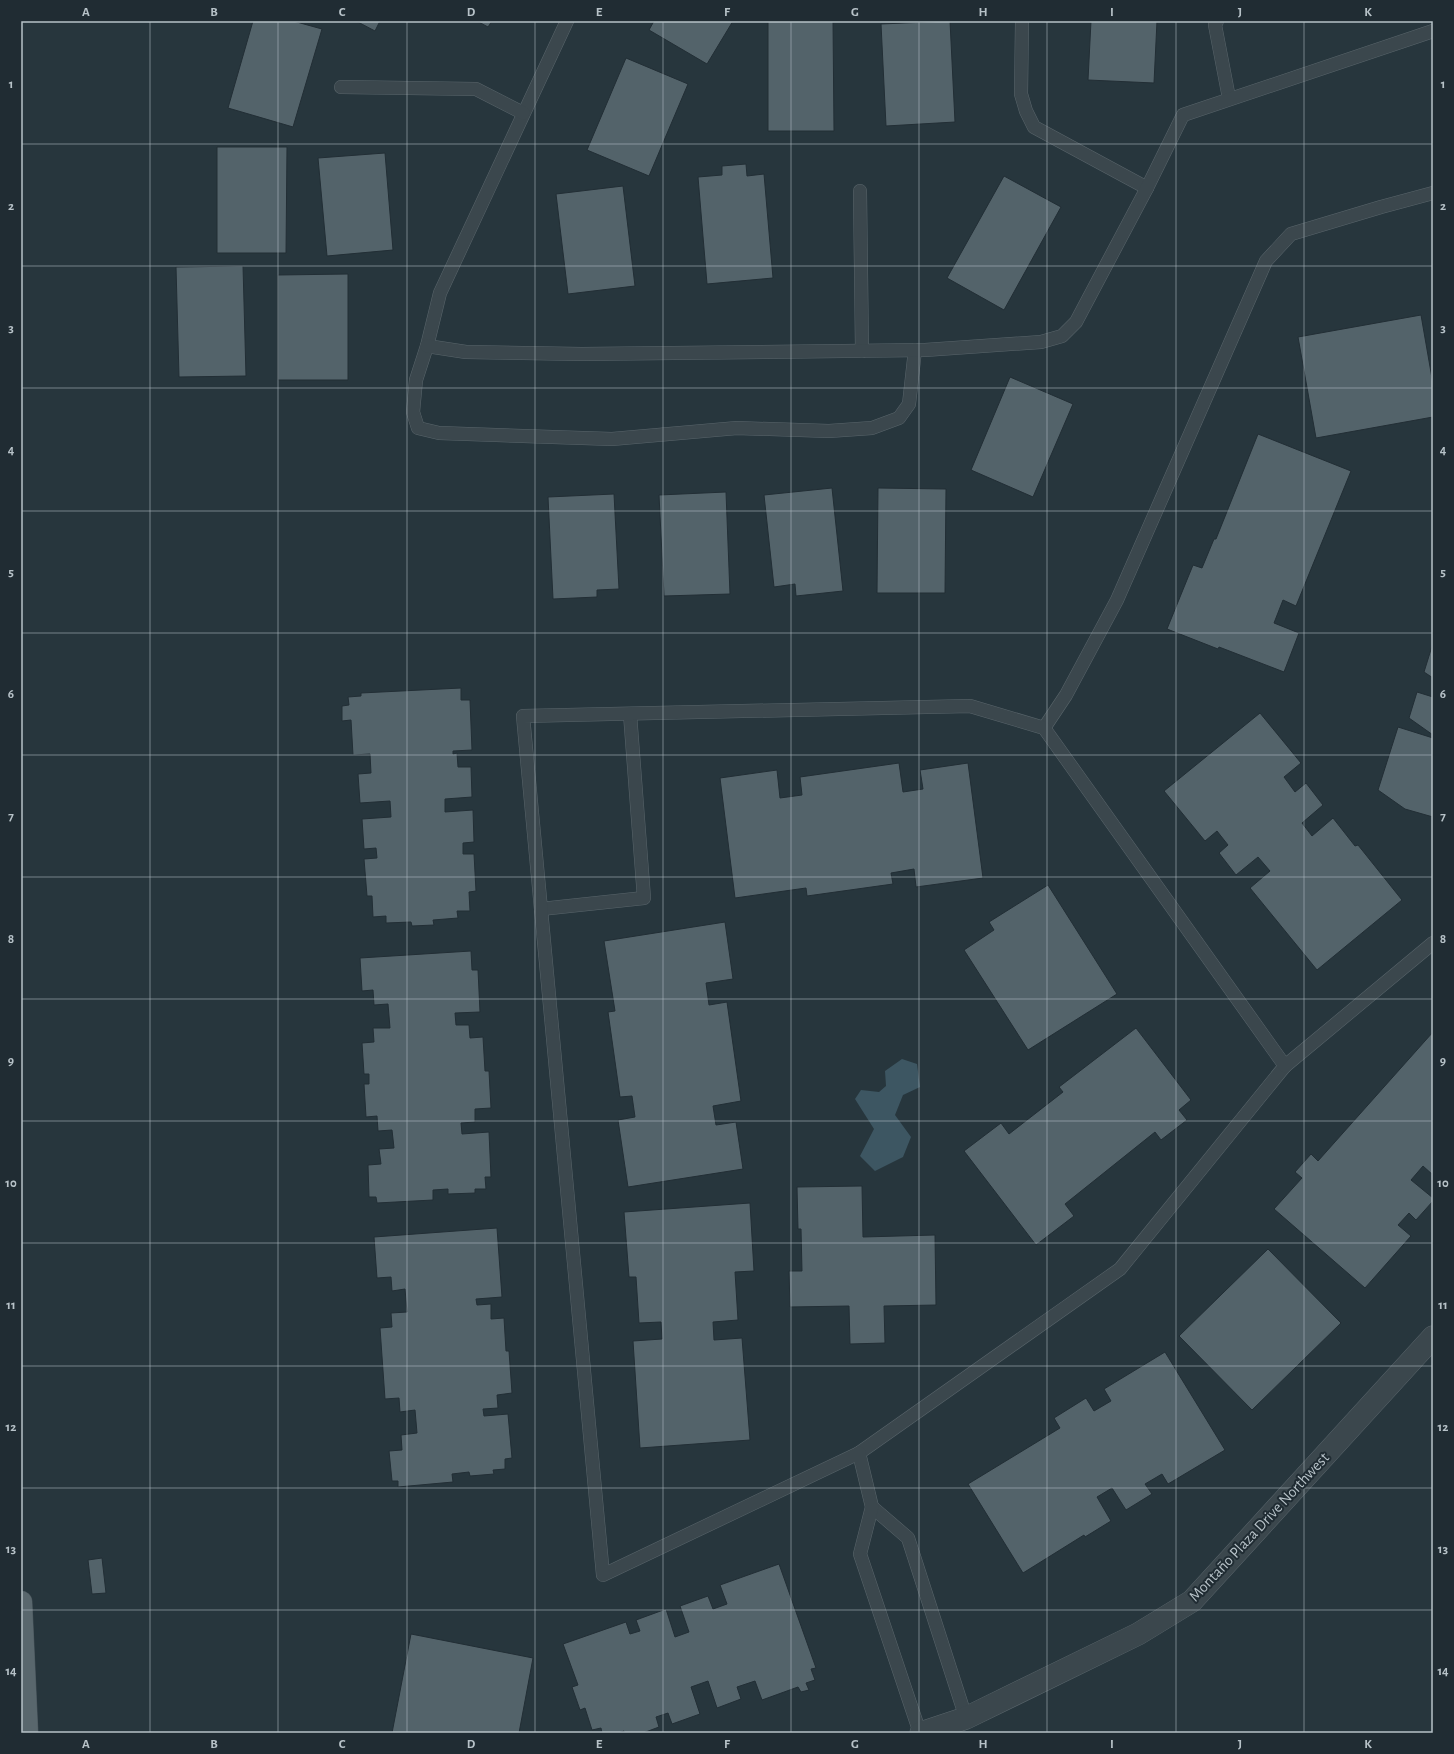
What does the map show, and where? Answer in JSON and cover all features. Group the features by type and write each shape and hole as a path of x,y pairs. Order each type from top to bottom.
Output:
{"main road":[{"path":"21,1602 27,1733"}],"street":[{"name":"Montaño Plaza Drive Northwest","path":"921,1733 966,1718 1138,1634 1192,1601 1433,1337"}],"lane":[{"path":"567,21 440,293 427,346 416,380 414,412 418,428 439,433 612,438 737,428 830,431 872,428 899,418 909,404 915,350"},
{"path":"1022,21 1021,94 1026,111 1034,127 1147,188"},
{"path":"1217,21 1215,25 1229,98"},
{"path":"427,346 466,352 582,354 862,351 915,350 1041,342 1062,336 1076,322 1147,188 1183,115 1229,98 1433,31"},
{"path":"341,87 476,89 523,113"},
{"path":"860,191 862,351"},
{"path":"1044,728 1066,695 1117,600 1266,261 1291,234 1433,193"},
{"path":"1285,1066 1044,728 970,706 523,716 603,1575 859,1454 1120,1269 1285,1066 1433,943"},
{"path":"541,909 644,898 630,714"},
{"path":"859,1454 872,1507 860,1554 921,1733"},
{"path":"872,1507 908,1538 966,1718"}],"water":[{"path":"902,1059 917,1064 920,1087 903,1095 895,1115 911,1137 903,1157 875,1171 860,1156 874,1129 855,1099 861,1090 879,1092 886,1086 885,1071"}],"building":[{"path":"253,21 293,21 322,29 293,127 228,108"},
{"path":"356,21 380,21 375,31"},
{"path":"477,21 492,21 488,27"},
{"path":"654,21 733,21 707,64 649,30"},
{"path":"768,21 833,21 834,131 768,131"},
{"path":"950,21 955,122 886,126 881,24"},
{"path":"1091,21 1157,21 1154,83 1088,80"},
{"path":"626,58 688,84 649,176 587,150"},
{"path":"217,147 287,147 286,253 217,253"},
{"path":"385,153 393,250 327,256 318,158"},
{"path":"746,164 747,176 764,174 773,278 707,284 698,177 722,175 722,166"},
{"path":"1004,176 1061,207 1004,310 947,278"},
{"path":"623,186 635,286 568,294 556,194"},
{"path":"243,266 246,376 179,377 176,267"},
{"path":"348,274 348,380 278,380 278,275"},
{"path":"1421,315 1433,384 1433,417 1316,438 1298,337"},
{"path":"1010,377 1073,404 1033,497 971,470"},
{"path":"1258,434 1351,471 1296,606 1283,600 1274,623 1299,633 1284,672 1167,629 1193,565 1202,568 1214,539 1216,539"},
{"path":"832,488 843,591 796,596 795,584 774,587 764,495"},
{"path":"878,488 946,489 945,593 877,593"},
{"path":"726,492 730,594 664,596 659,495"},
{"path":"614,494 619,589 597,590 597,597 553,599 548,497"},
{"path":"1433,643 1433,678 1424,672"},
{"path":"461,688 461,700 470,700 472,750 453,751 453,754 457,753 458,767 471,767 472,797 445,799 445,812 473,810 474,842 463,843 463,854 474,854 476,891 469,892 470,911 457,911 458,918 433,920 434,925 412,926 411,922 386,923 386,916 373,917 372,896 367,896 364,859 377,858 376,848 364,849 362,819 391,817 390,801 360,803 358,774 371,773 370,754 353,755 351,720 342,721 342,706 349,705 348,697 361,696 361,693"},
{"path":"1417,692 1433,697 1433,735 1409,718"},
{"path":"1260,713 1301,763 1284,777 1295,792 1306,783 1323,805 1302,823 1312,836 1333,818 1355,846 1358,845 1402,900 1317,970 1250,888 1270,871 1258,857 1236,875 1219,853 1228,845 1217,831 1205,841 1164,791"},
{"path":"1398,727 1433,738 1433,817 1405,809 1378,790"},
{"path":"899,763 903,792 923,789 920,770 968,763 983,878 916,887 914,869 891,873 893,884 807,896 806,888 735,898 720,778 777,770 780,798 802,795 800,777"},
{"path":"1048,885 1117,994 1028,1050 964,950 994,930 989,922"},
{"path":"725,922 733,979 706,983 709,1005 727,1002 741,1101 713,1106 716,1125 736,1122 743,1169 628,1187 618,1120 635,1117 632,1096 620,1097 608,1012 615,1011 604,941"},
{"path":"471,951 472,970 478,970 480,1012 455,1013 456,1025 469,1025 470,1038 483,1037 485,1071 489,1071 491,1108 475,1109 475,1122 461,1123 462,1134 489,1132 491,1177 485,1177 486,1189 475,1189 475,1193 448,1194 448,1189 433,1190 433,1200 377,1203 376,1197 369,1197 368,1165 381,1164 379,1149 394,1148 392,1130 378,1131 377,1116 366,1117 364,1084 369,1084 369,1074 364,1074 362,1043 374,1042 373,1028 390,1028 388,1004 374,1005 373,990 362,991 360,958"},
{"path":"1136,1028 1191,1100 1179,1110 1187,1120 1161,1140 1155,1132 1065,1204 1074,1216 1036,1245 964,1151 1001,1123 1009,1134 1063,1092 1059,1087"},
{"path":"1433,1032 1433,1175 1423,1166 1411,1180 1433,1198 1433,1201 1416,1220 1409,1213 1398,1225 1411,1236 1365,1288 1274,1209 1302,1178 1295,1172 1311,1154 1318,1161"},
{"path":"862,1186 863,1237 935,1235 936,1305 884,1306 885,1343 850,1344 849,1306 790,1307 789,1271 802,1271 801,1229 798,1229 797,1187"},
{"path":"750,1203 754,1271 735,1272 738,1320 713,1322 714,1340 742,1338 750,1440 640,1448 633,1341 662,1339 661,1322 639,1323 636,1277 629,1277 624,1212"},
{"path":"497,1228 502,1297 476,1299 477,1305 491,1304 491,1319 504,1318 506,1351 509,1351 512,1393 497,1395 498,1408 483,1409 484,1416 508,1414 512,1458 505,1459 505,1469 493,1470 494,1474 470,1476 469,1472 452,1474 453,1482 398,1487 398,1481 392,1481 389,1451 402,1450 401,1435 417,1433 415,1410 400,1412 399,1398 385,1399 380,1328 392,1327 391,1313 407,1312 405,1289 392,1291 391,1277 377,1278 374,1237"},
{"path":"1268,1249 1341,1323 1252,1410 1179,1336"},
{"path":"1165,1352 1225,1450 1168,1484 1162,1474 1145,1484 1152,1494 1126,1510 1112,1488 1097,1497 1111,1521 1085,1537 1084,1535 1023,1573 968,1484 1060,1428 1054,1418 1086,1398 1094,1411 1111,1401 1104,1389"},
{"path":"102,1558 106,1593 92,1594 88,1560"},
{"path":"779,1564 816,1668 811,1669 815,1680 806,1683 809,1690 801,1692 798,1687 762,1700 755,1681 737,1687 741,1699 717,1708 708,1681 691,1687 700,1714 672,1724 668,1713 656,1717 659,1727 643,1733 624,1733 624,1731 618,1733 602,1733 601,1728 592,1730 585,1708 580,1710 572,1687 578,1685 563,1644 626,1622 630,1634 640,1631 636,1620 666,1609 675,1637 689,1632 680,1606 708,1596 713,1609 727,1604 720,1585"},
{"path":"411,1634 533,1658 519,1733 392,1733"}]}
